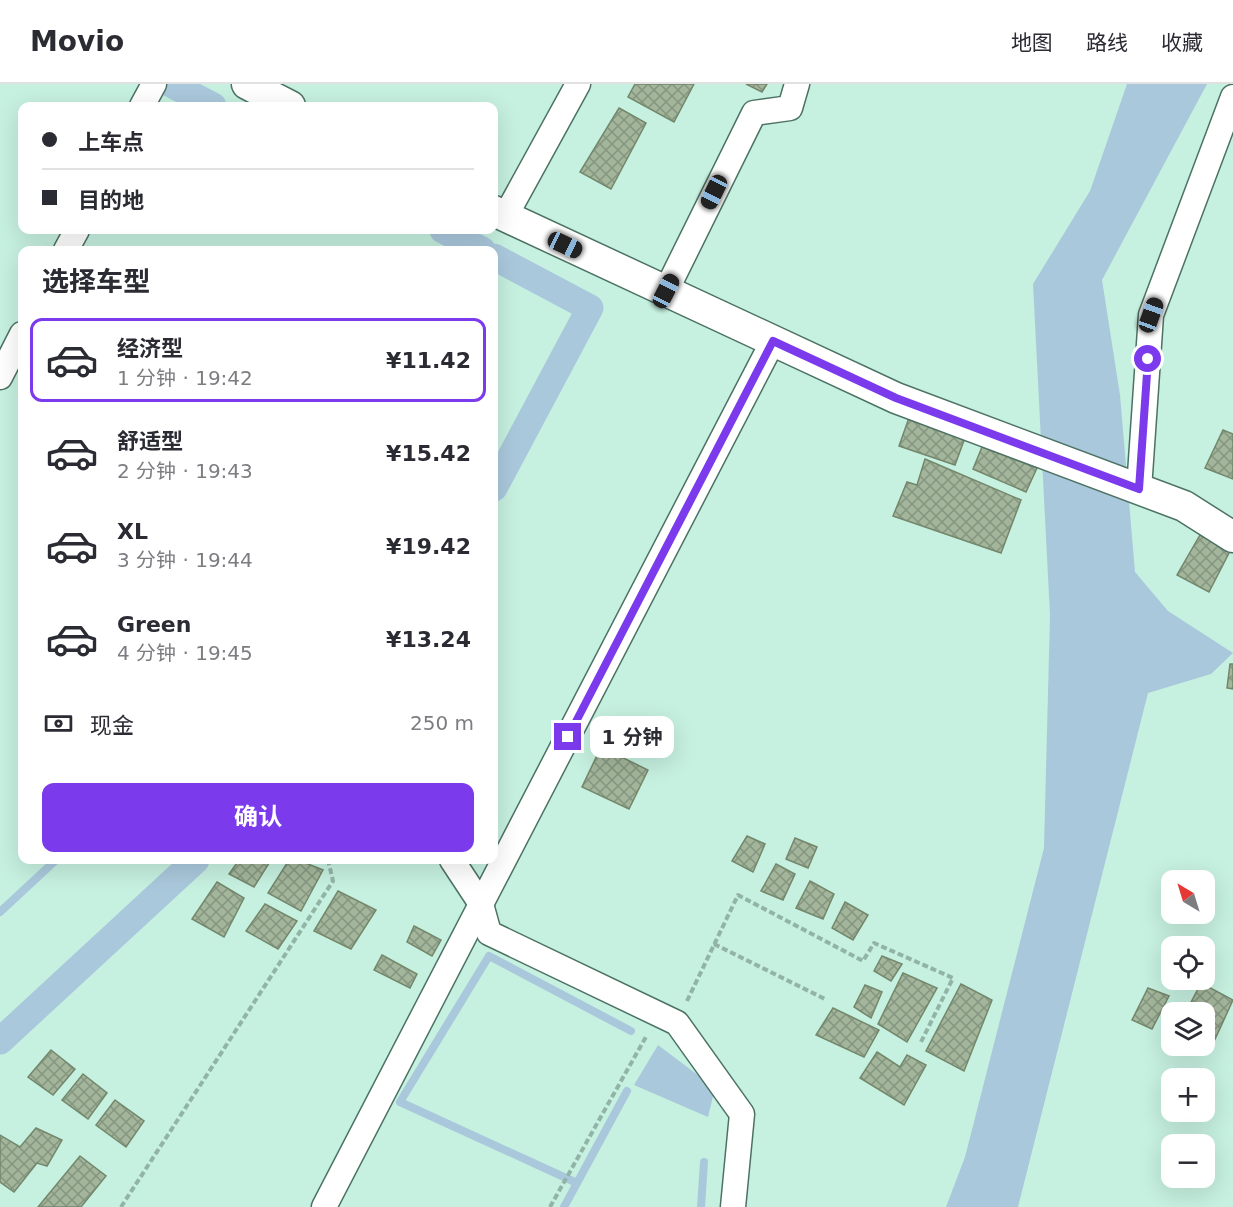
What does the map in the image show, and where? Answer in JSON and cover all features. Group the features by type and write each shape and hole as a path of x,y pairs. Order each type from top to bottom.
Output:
{"street":[{"path":"144,102 153,84"},
{"path":"247,84 282,102"},
{"path":"578,84 499,214 896,398 1184,506 1233,537"},
{"path":"666,291 754,113 790,108 797,84"},
{"path":"1139,489 1151,315 1233,97"},
{"path":"324,1207 773,341"},
{"path":"0,377 18,342"},
{"path":"455,864 481,904 489,933 668,1019 742,1114 733,1207"}],"path":[{"path":"121,1207 333,881 329,864"},
{"path":"550,1207 714,944 738,895 862,961 874,943 953,978 921,1042"},
{"path":"714,944 825,999"}],"water":[{"path":"1127,84 1207,84 1102,280 1120,395 1135,572 1168,611 1233,653 1211,674 1148,693 1018,1207 946,1207 965,1157 1044,848 1050,615 1033,284 1090,191"},
{"path":"658,1045 715,1088 708,1117 634,1085"}],"building":[{"path":"635,84 694,84 674,122 628,97"},
{"path":"746,84 767,84 762,92"},
{"path":"619,108 646,123 611,189 580,172"},
{"path":"910,415 966,435 955,465 899,446"},
{"path":"1223,430 1233,434 1233,479 1205,468"},
{"path":"982,447 1037,468 1026,492 973,469"},
{"path":"925,459 1021,500 1001,553 893,516 907,482 917,485"},
{"path":"1200,535 1230,551 1209,592 1177,575"},
{"path":"1230,664 1233,664 1233,689 1227,688"},
{"path":"601,747 648,770 629,809 582,787"},
{"path":"747,836 765,844 753,872 732,861"},
{"path":"795,838 817,847 808,868 786,859"},
{"path":"236,864 268,864 254,887 229,874"},
{"path":"286,864 308,864 323,870 301,911 268,893"},
{"path":"776,864 795,874 783,900 761,891"},
{"path":"810,881 834,894 823,919 796,908"},
{"path":"217,882 244,898 224,937 192,919"},
{"path":"338,891 376,910 351,949 314,931"},
{"path":"845,902 868,915 853,940 832,928"},
{"path":"265,904 297,921 278,949 246,931"},
{"path":"414,926 441,940 432,956 407,942"},
{"path":"382,955 417,974 410,988 374,970"},
{"path":"882,956 902,964 891,981 874,971"},
{"path":"903,973 937,988 907,1042 878,1024"},
{"path":"961,984 992,1000 964,1071 926,1051"},
{"path":"865,985 882,992 871,1018 854,1007"},
{"path":"1148,988 1169,996 1166,1002 1161,1002 1161,1012 1152,1029 1132,1020"},
{"path":"1197,990 1214,990 1233,1000 1215,1039 1215,1002 1191,1002"},
{"path":"833,1008 879,1030 864,1057 816,1035"},
{"path":"51,1050 75,1069 53,1095 28,1077"},
{"path":"877,1052 900,1067 907,1055 926,1065 904,1105 860,1078"},
{"path":"83,1074 107,1093 88,1119 62,1100"},
{"path":"115,1100 144,1121 126,1147 96,1125"},
{"path":"36,1128 62,1140 47,1166 37,1163 14,1192 0,1182 0,1135 20,1147"},
{"path":"80,1156 106,1176 81,1207 38,1207"}],"waterway":[{"path":"171,84 205,102"},
{"path":"451,234 474,246"},
{"path":"452,234 456,246"},
{"path":"498,259 590,308 498,480"},
{"path":"0,912 52,864"},
{"path":"0,1041 192,864"},
{"path":"577,1183 400,1102 489,956 631,1031"},
{"path":"564,1207 627,1091"},
{"path":"701,1207 704,1162"}],"route":[{"path":"568,737 773,341 896,398 1139,489 1148,359"}]}
